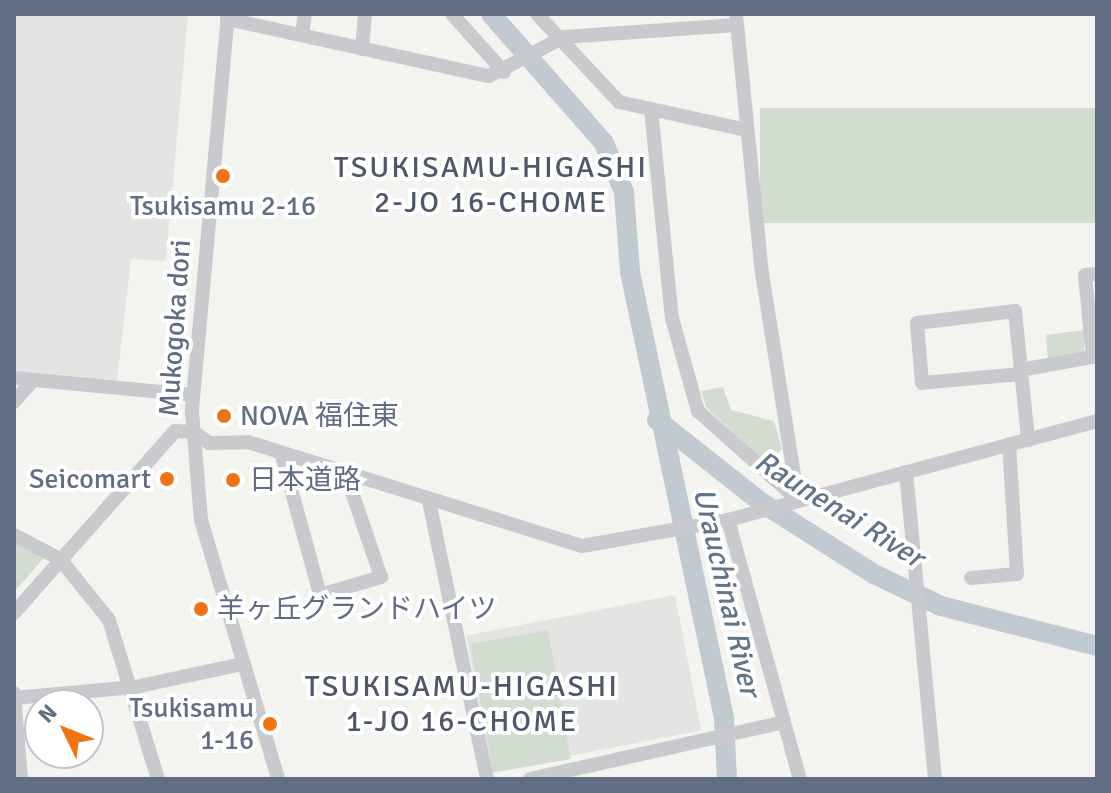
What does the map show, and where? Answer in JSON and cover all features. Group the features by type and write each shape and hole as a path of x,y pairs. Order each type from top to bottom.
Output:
{"street":[{"path":"302,35 305,14"},
{"path":"362,49 365,14"},
{"path":"452,14 504,72"},
{"path":"537,14 552,42 619,102 746,130"},
{"path":"227,17 489,76 504,72 552,42 737,20 746,130 798,500"},
{"name":"Mukogoka dori","path":"227,17 193,395 194,432 201,520 278,779"},
{"path":"651,109 672,318 698,411 798,500"},
{"path":"1028,440 1020,372 1015,311 917,323 922,383 1020,372 1095,357 1085,275 1097,274"},
{"path":"14,378 193,395"},
{"path":"14,402 33,380"},
{"path":"14,613 168,436 194,432 209,443 248,442 569,546 728,520 1097,421"},
{"path":"971,578 1017,574 1009,444"},
{"path":"281,452 320,595 381,577 352,492 356,477"},
{"path":"906,472 935,779"},
{"path":"429,501 487,779"},
{"path":"728,520 800,779"},
{"path":"14,535 42,543 60,559 109,620 135,687 158,779"},
{"path":"21,779 14,697 135,687 242,664"},
{"path":"530,779 784,722"}],"shaded area":[{"path":"14,14 188,14 166,261 131,259 117,381 14,376"},
{"path":"760,108 1097,108 1097,223 760,223"},
{"path":"1085,330 1084,353 1048,360 1046,335"},
{"path":"723,387 731,410 774,421 782,449 767,465 706,407 701,391"},
{"path":"14,542 41,551 43,559 14,592"},
{"path":"675,595 701,730 492,771 466,636"},
{"path":"548,630 571,759 493,773 470,644"}],"waterway":[{"name":"Urauchinai River","path":"491,14 604,143 624,192 630,272 724,719 727,779"},
{"name":"Raunenai River","path":"657,420 762,503 874,574 941,606 1097,646"}],"place":[{"name":"Tsukisamu 2-16","path":"223,176"},
{"name":"NOVA 福住東","path":"224,416"},
{"name":"Seicomart","path":"167,479"},
{"name":"日本道路","path":"233,480"},
{"name":"羊ヶ丘グランドハイツ","path":"201,609"},
{"name":"Tsukisamu 1-16","path":"270,724"}],"district":[{"name":"TSUKISAMU-HIGASHI 2-JO 16-CHOME","path":"491,185"},
{"name":"TSUKISAMU-HIGASHI 1-JO 16-CHOME","path":"462,704"}]}
